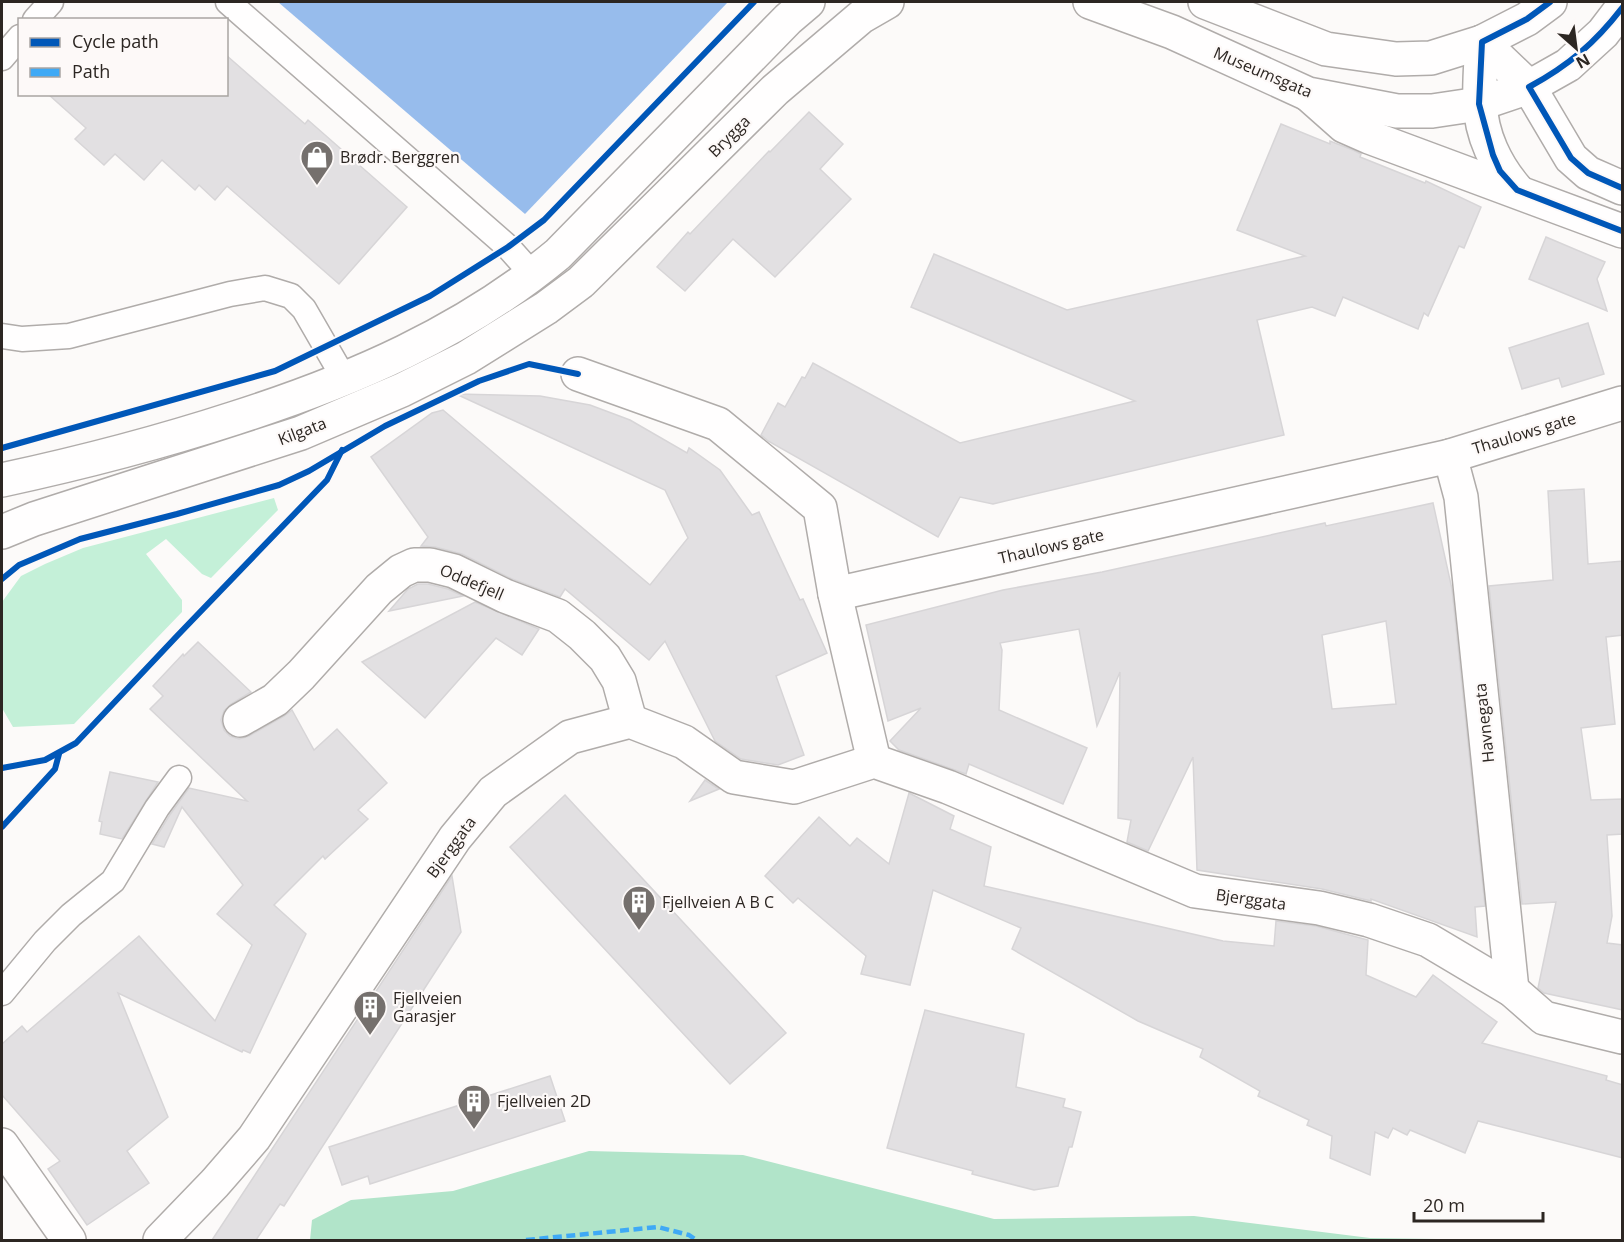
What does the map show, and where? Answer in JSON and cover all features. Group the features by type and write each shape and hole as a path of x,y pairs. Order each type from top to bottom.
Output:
{"street":[{"name":"Kilgata","path":"2,480 61,468 175,438 296,399 345,380 450,329 533,275 558,254 788,19 808,2"},
{"name":"Brygga","path":"581,282 775,90 861,17 887,2"},
{"name":"Museumsgata","path":"1090,2 1172,32 1308,94 1397,111 1432,111 1479,104 1529,87 1568,64 1603,33 1623,8"},
{"path":"1205,2 1326,49 1362,56 1396,59 1431,58 1482,42 1527,20 1550,2"},
{"path":"1482,42 1479,104 1492,155 1500,171 1517,190"},
{"path":"1482,42 1529,87 1571,158 1588,173 1623,188"},
{"path":"1308,94 1344,126 1442,165 1517,190 1623,231"},
{"name":"Kilgata","path":"2,532 34,519 301,433 402,390 466,358 546,309 581,282"},
{"path":"578,374 718,424 820,508 835,594 874,761 794,787 734,777 684,742 630,721"},
{"name":"Thaulows gate","path":"835,594 1450,456 1623,403"},
{"name":"Havnegata","path":"1450,456 1461,497 1512,990"},
{"name":"Oddefjell","path":"240,720 275,700 301,675 379,589 401,571 414,565 430,565 454,572 505,596 558,616 574,628 605,658 619,681 630,721"},
{"name":"Bjerggata","path":"160,1240 215,1183 254,1138 455,838 493,792 570,737 630,721"},
{"name":"Bjerggata","path":"874,761 948,787 1195,891 1319,908 1369,920 1428,940 1512,990 1544,1018 1623,1037"},
{"path":"2,1145 69,1240"}],"lane":[{"path":"37,18 51,2"},
{"path":"228,2 508,247 533,275"},
{"path":"2,58 18,40"},
{"path":"2,336 22,339 69,336 230,294 265,288 291,296 304,309 345,380"},
{"path":"2,993 45,941 71,915 113,881 179,778"}],"green space":[{"path":"274,498 278,510 211,578 202,574 166,539 146,554 182,600 182,612 74,724 13,727 2,708 2,602 21,576 83,548"},
{"path":"589,1151 743,1155 994,1219 1194,1216 1370,1238 1505,1240 310,1240 312,1220 351,1200 453,1191"}],"water":[{"path":"278,2 728,2 525,214"}],"building":[{"path":"228,57 305,124 308,120 407,207 339,284 227,186 215,200 199,185 195,190 162,160 144,180 115,154 104,165 75,139 86,128 50,96 228,96"},
{"path":"809,112 843,144 820,169 851,199 775,277 733,239 685,291 657,267 688,232 690,234"},
{"path":"1281,124 1330,144 1330,141 1353,150 1361,154 1360,157 1425,183 1426,181 1481,207 1464,248 1459,246 1428,316 1424,313 1418,329 1343,297 1335,316 1312,307 1257,320 1284,435 993,504 960,497 938,537 761,435 778,403 785,407 813,363 960,443 1135,401 911,307 934,254 1067,310 1305,256 1237,230"},
{"path":"1546,237 1605,262 1597,279 1607,311 1529,279"},
{"path":"1588,323 1604,374 1562,387 1559,378 1522,389 1509,348"},
{"path":"456,394 540,396 590,405 630,420 687,453 689,448 720,470 752,515 759,512 800,600 803,599 827,653 776,676 804,755 778,765 741,759 715,741 665,641 649,660 565,589 560,597 512,579 462,554 421,546 428,537 371,457 432,413 443,410 650,585 688,538 665,490"},
{"path":"1584,489 1588,564 1623,561 1623,635 1606,637 1615,724 1581,728 1591,800 1623,799 1623,834 1607,835 1612,916 1607,943 1623,945 1623,1010 1544,993 1538,988 1556,902 1522,904 1489,586 1553,580 1548,491"},
{"path":"1433,503 1452,589 1485,906 1475,907 1477,937 1371,899 1371,901 1322,889 1197,870 1193,757 1148,851 1127,842 1131,820 1118,818 1120,672 1097,726 1079,629 1000,643 1002,650 999,710 1087,748 1063,804 969,764 966,774 899,750 890,741 921,708 888,721 866,625 1003,590 1102,572 1325,523 1326,526","holes":["1386,621 1396,704 1332,709 1322,635"]},
{"path":"418,584 448,589 463,596 389,611 408,589"},
{"path":"475,602 539,629 522,655 496,638 425,718 362,662"},
{"path":"198,642 251,692 224,711 221,720 224,730 230,736 239,739 249,736 292,710 314,750 337,729 387,783 358,810 368,819 325,859 323,856 274,905 306,934 250,1053 243,1050 242,1052 118,993 168,1117 127,1151 149,1183 87,1225 48,1169 60,1161 2,1095 2,1044 22,1026 27,1032 139,936 215,1021 252,945 217,914 243,885 182,807 164,847 152,844 189,788 247,801 150,709 163,696 153,686 183,654 184,656"},
{"path":"110,772 158,782 122,839 100,834 102,822 99,821"},
{"path":"705,780 719,789 690,801"},
{"path":"909,793 954,816 950,829 991,847 984,886 1223,941 1274,946 1276,921 1316,926 1368,940 1366,975 1416,997 1433,975 1497,1022 1482,1043 1607,1076 1606,1080 1623,1085 1623,1158 1478,1121 1465,1153 1410,1130 1407,1135 1393,1128 1388,1138 1375,1132 1370,1175 1330,1158 1332,1136 1307,1125 1309,1120 1258,1096 1260,1091 1200,1057 1203,1049 1138,1021 1012,949 1021,928 933,890 910,985 861,974 866,956 798,898 793,903 765,876 819,817 850,846 857,838 889,864"},
{"name":"Fjellveien A B C","path":"565,795 786,1033 730,1084 510,847"},
{"name":"Fjellveien Garasjer","path":"452,876 461,932 284,1206 280,1204 256,1240 212,1240"},
{"path":"925,1010 1024,1034 1016,1087 1065,1099 1063,1107 1081,1112 1058,1186 1034,1190 887,1148"},
{"name":"Fjellveien 2D","path":"550,1076 565,1121 370,1184 368,1176 342,1185 329,1147"}],"marked path":[{"path":"526,1240 658,1227 689,1235 696,1240"}],"cycle path":[{"path":"2,448 275,371 430,296 508,247 544,220 754,2"},
{"path":"1550,2 1527,19 1482,42 1479,104 1493,155 1500,171 1517,190 1622,231"},
{"path":"1622,8 1580,53 1529,87 1571,158 1588,173 1622,188"},
{"path":"2,579 19,565 80,539 279,485 309,471 385,426 479,381 529,364 578,374"},
{"path":"2,768 45,760 76,743 327,480 342,450"},
{"path":"2,827 55,769 59,754"}],"place":[{"name":"Brødr. Berggren","path":"317,186"},
{"name":"Fjellveien A B C","path":"639,931"},
{"name":"Fjellveien Garasjer","path":"370,1036"},
{"name":"Fjellveien 2D","path":"474,1130"}]}
